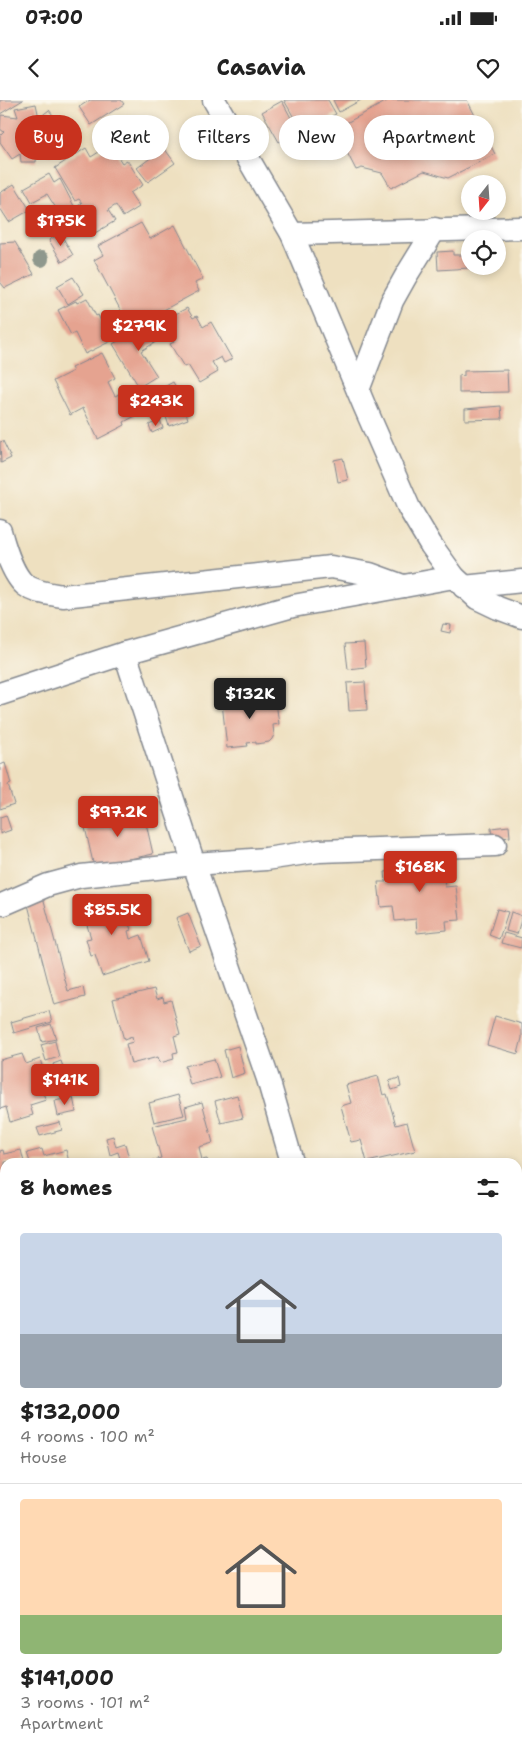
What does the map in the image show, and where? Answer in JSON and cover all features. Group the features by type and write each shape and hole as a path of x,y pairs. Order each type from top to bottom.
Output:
{"street":[{"path":"214,100 292,234 409,508 431,545 459,582 477,598 522,617"},
{"path":"292,234 522,228"},
{"path":"358,390 392,301 435,229"},
{"path":"0,531 13,567 25,584 41,593 64,596 331,567 370,574 404,587"},
{"path":"0,694 125,653 293,606 404,587 459,582 522,581"},
{"path":"125,653 194,864 268,1079 291,1158"},
{"path":"4,904 29,892 67,879 194,864 266,859 319,851 495,845"}],"building":[{"path":"0,100 23,100 0,114"},
{"path":"90,100 121,100 124,104 107,115 92,115 91,125 79,107"},
{"path":"284,100 328,100 336,114 334,115 292,115"},
{"path":"333,100 361,100 339,112"},
{"path":"389,100 467,100 475,115 364,115 364,160 483,160 448,178 424,171 391,188 382,173 362,168 356,170 351,160 354,160 354,119"},
{"path":"282,101 289,115 279,115 279,142 269,124 269,115 264,115 262,112"},
{"path":"36,104 38,115 17,115 15,108"},
{"path":"49,110 53,115 43,115"},
{"path":"1,115 15,117 15,157 12,159 0,142 0,136 4,132 0,129"},
{"path":"86,148 92,160 120,160 122,163 127,160 143,185 130,193 139,207 123,217 116,205 108,210 115,221 95,233 78,206 82,203 79,199 75,201 55,168 67,160 82,160 82,151"},
{"path":"169,155 175,163 148,182 137,168 148,160 169,160"},
{"path":"21,160 36,160 36,162 21,162"},
{"path":"49,174 54,183 60,179 75,208 61,216 47,194 32,202 24,188"},
{"path":"14,184 30,210 9,222 0,208 0,193"},
{"path":"141,223 150,239 175,225 203,279 195,283 199,291 130,328 94,260 103,255 98,246"},
{"path":"60,233 73,255 62,262 49,240"},
{"path":"15,242 34,274 5,288 0,282 0,243"},
{"path":"453,251 453,255 461,255 461,269 438,270 437,252"},
{"path":"73,277 84,294 68,304 57,286"},
{"path":"87,298 111,341 85,354 75,333 71,335 58,310"},
{"path":"187,308 193,318 197,316 203,327 211,322 232,359 224,363 221,357 212,362 218,372 199,383 188,365 184,367 170,344 174,342 162,321"},
{"path":"153,320 164,337 141,351 157,376 139,387 113,344"},
{"path":"102,353 115,378 108,382 115,396 123,392 135,416 124,422 125,425 98,439 83,408 70,415 53,381 73,371 71,368"},
{"path":"507,370 508,392 459,393 459,375 464,376 464,371"},
{"path":"173,382 182,398 157,412 148,396"},
{"path":"183,404 188,419 169,426 164,411"},
{"path":"501,406 502,419 465,420 465,409"},
{"path":"160,420 163,428 152,433 149,425"},
{"path":"3,441 11,458 1,463 0,442"},
{"path":"343,458 348,480 338,482 334,460"},
{"path":"443,624 451,625 450,633 441,631"},
{"path":"364,643 366,667 348,669 345,644"},
{"path":"365,682 367,710 349,711 347,683"},
{"path":"263,694 263,697 275,695 279,724 273,725 274,735 272,739 269,742 247,743 248,746 227,748 222,703 235,701 235,698"},
{"path":"5,763 11,784 8,785 14,804 0,809 0,765"},
{"path":"143,810 153,854 94,867 84,823"},
{"path":"6,815 11,830 0,834 0,817"},
{"path":"509,826 510,837 492,839 491,828"},
{"path":"417,851 418,860 442,858 445,887 456,886 460,920 446,921 447,930 417,933 416,919 395,921 393,906 381,907 378,882 386,882 385,872 392,871 391,862 404,861 404,852"},
{"path":"42,893 68,991 83,987 85,997 54,1005 26,897"},
{"path":"120,894 131,930 128,931 130,939 141,935 149,961 102,976 95,955 91,956 86,939 91,938 81,906"},
{"path":"497,909 508,912 499,939 489,935"},
{"path":"511,912 522,916 517,934 506,931"},
{"path":"188,913 201,946 189,951 176,918"},
{"path":"504,933 522,938 521,948 501,943"},
{"path":"154,989 157,999 163,997 164,1002 171,1000 180,1034 174,1036 178,1052 173,1053 174,1059 160,1063 158,1057 131,1064 126,1044 133,1042 132,1037 124,1040 113,999"},
{"path":"49,1011 52,1022 14,1033 11,1022"},
{"path":"495,1016 522,1024 522,1038 518,1054 487,1045"},
{"path":"51,1024 56,1039 42,1042 38,1028"},
{"path":"55,1041 59,1057 46,1061 41,1045"},
{"path":"238,1046 245,1073 231,1078 224,1050"},
{"path":"22,1054 26,1064 40,1059 49,1089 42,1091 46,1100 30,1105 33,1115 10,1122 6,1107 0,1109 0,1060"},
{"path":"214,1059 220,1077 190,1085 185,1066"},
{"path":"61,1061 64,1070 56,1072 53,1064"},
{"path":"63,1073 69,1089 59,1093 53,1076"},
{"path":"378,1076 383,1095 387,1094 396,1125 407,1122 415,1151 384,1158 366,1158 361,1140 351,1142 341,1106 351,1103 346,1085"},
{"path":"399,1078 401,1087 392,1090 389,1081"},
{"path":"178,1095 184,1115 154,1122 149,1103"},
{"path":"237,1095 243,1118 221,1123 215,1101"},
{"path":"73,1097 76,1112 58,1116 55,1101"},
{"path":"202,1102 213,1143 199,1147 202,1158 161,1158 152,1126 187,1118 185,1107"},
{"path":"60,1122 62,1130 40,1136 37,1128"},
{"path":"113,1136 116,1147 125,1144 129,1158 120,1158 118,1152 110,1155 106,1138"},
{"path":"42,1149 44,1156 66,1150 68,1158 29,1158 27,1153"},
{"path":"3,1150 4,1154 21,1150 23,1158 0,1158 0,1151"}]}
